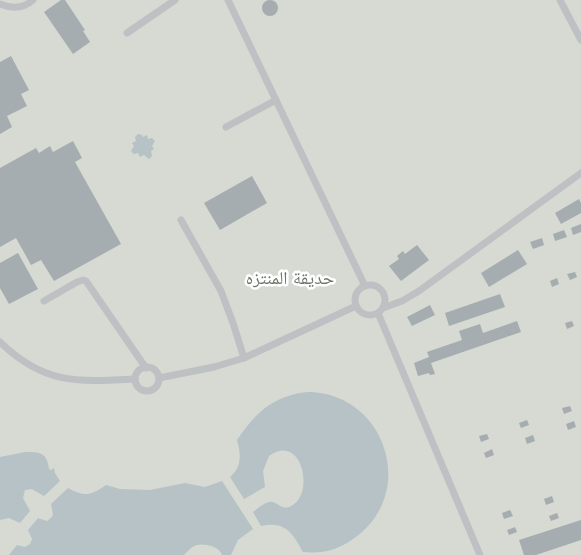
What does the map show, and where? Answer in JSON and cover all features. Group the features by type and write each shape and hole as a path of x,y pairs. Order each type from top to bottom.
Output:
{"lane":[{"path":"0,4 15,8 23,7 33,0"},
{"path":"127,33 175,0"},
{"path":"228,0 365,286"},
{"path":"560,0 581,40"},
{"path":"226,127 276,100"},
{"path":"480,555 380,311 385,298 380,289 375,286 365,286 358,291 355,298 356,306 365,315 372,315 380,311 394,305 419,291 581,173"},
{"path":"181,220 221,292 244,358"},
{"path":"44,301 83,280 146,368"},
{"path":"159,378 214,367 244,358 356,306"},
{"path":"0,342 20,360 43,373 56,377 82,381 135,379"},
{"path":"146,368 153,369 159,378 154,388 147,391 139,387 135,379 136,374 140,370 146,368"}],"green space":[{"name":"حديقة المنتزه","path":"0,0 581,0 581,555 0,555"}],"shaded area":[{"path":"138,134 143,137 147,135 148,139 152,138 155,141 152,146 154,149 151,151 152,156 149,159 144,155 140,157 138,153 134,154 131,151 134,146 132,143 136,141 135,137"},
{"path":"307,392 334,396 357,409 374,427 384,449 388,473 385,497 373,520 347,543 330,550 317,552 303,552 291,534 282,527 276,525 261,526 253,512 269,502 286,508 290,507 300,497 303,477 301,466 296,457 289,452 280,451 269,456 263,471 265,487 244,499 230,477 237,469 240,460 237,440 251,421 266,407 284,397"},
{"path":"25,452 42,454 47,459 49,469 54,468 60,481 44,496 32,489 25,490 23,498 30,511 20,523 9,518 0,520 0,457"},
{"path":"222,481 253,529 238,540 231,555 222,555 221,552 208,545 197,545 193,546 184,555 9,555 17,545 25,547 30,544 32,539 28,530 38,518 47,521 52,517 51,504 68,488 87,494 106,485 120,489 150,490 185,483 205,487"}],"building":[{"path":"61,0 65,0 85,30 83,31 90,42 73,54 44,12"},
{"path":"267,0 273,0 278,5 276,14 267,16 262,11 262,5"},
{"path":"11,56 29,90 21,94 27,106 7,116 12,127 0,134 0,62"},
{"path":"73,141 82,158 75,162 121,244 54,281 41,260 31,265 16,238 0,247 0,168 36,148 39,153 50,146 53,152"},
{"path":"252,176 267,203 220,230 204,203"},
{"path":"579,199 581,213 561,224 555,213"},
{"path":"581,224 581,232 573,235 571,228"},
{"path":"564,230 567,237 555,241 553,234"},
{"path":"542,238 544,245 533,249 530,242"},
{"path":"417,245 429,260 401,281 389,266 399,259 397,256 403,251 405,254"},
{"path":"518,250 527,264 489,287 481,273"},
{"path":"18,253 38,289 9,304 0,288 0,263"},
{"path":"575,272 577,277 570,280 567,274"},
{"path":"557,278 559,284 552,287 550,281"},
{"path":"500,294 505,307 449,326 445,313"},
{"path":"430,305 435,315 412,326 407,317"},
{"path":"517,321 521,332 431,363 435,374 430,375 429,373 418,376 414,363 429,357 427,352 462,340 459,331 480,324 483,333"},
{"path":"572,321 574,326 567,329 565,323"},
{"path":"570,406 572,411 564,414 562,408"},
{"path":"527,420 529,425 521,428 519,423"},
{"path":"574,421 576,427 568,430 566,424"},
{"path":"487,434 489,439 481,442 479,436"},
{"path":"533,435 535,441 527,444 525,438"},
{"path":"492,449 494,455 486,458 484,453"},
{"path":"552,496 554,502 546,505 544,499"},
{"path":"510,510 513,516 504,519 502,513"},
{"path":"557,513 559,518 551,521 549,516"},
{"path":"581,520 581,540 536,555 524,555 519,540"},
{"path":"515,527 517,532 509,535 507,530"}]}
